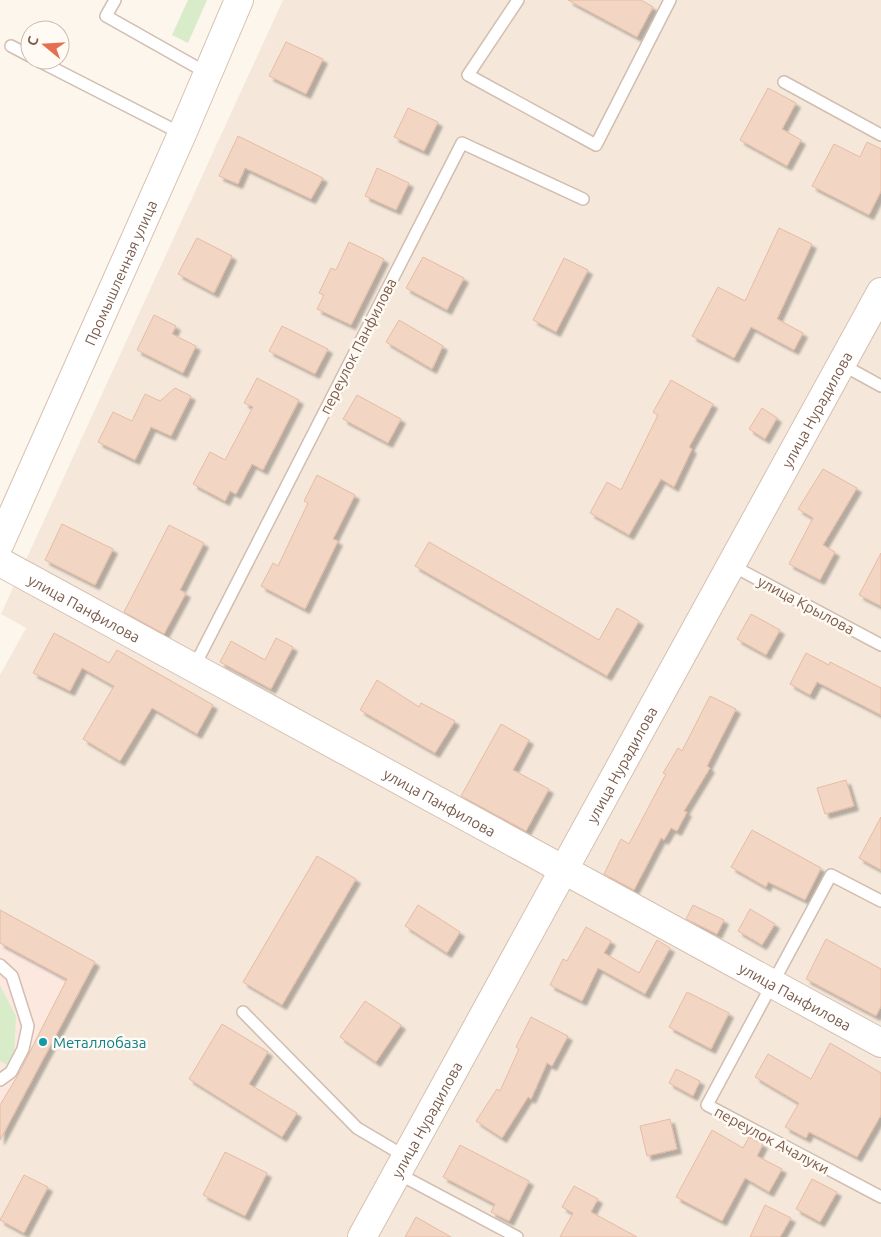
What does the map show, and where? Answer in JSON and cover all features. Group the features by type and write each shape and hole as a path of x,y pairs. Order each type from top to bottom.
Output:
{"street":[{"name":"Промышленная улица","path":"0,543 182,134 239,0"},
{"name":"улица Нурадилова","path":"362,1237 881,292"},
{"name":"улица Панфилова","path":"0,562 881,1043"}],"lane":[{"path":"115,0 106,16 207,73"},
{"path":"518,0 468,75 596,145 670,0"},
{"path":"10,46 20,51"},
{"path":"57,70 182,134"},
{"path":"784,82 881,135"},
{"name":"переулок Панфилова","path":"194,667 462,143 583,199"},
{"path":"841,364 881,386"},
{"name":"улица Крылова","path":"731,565 881,645"},
{"path":"772,983 831,875 881,901"},
{"path":"0,965 12,976 28,1026 23,1049 11,1072 0,1080"},
{"name":"переулок Ачалуки","path":"772,983 707,1105 881,1197"},
{"path":"243,1012 356,1128 402,1165 517,1237"}],"shaded area":[{"path":"283,0 881,0 881,1237 0,1237 0,1140 95,962 0,911 0,675 26,628 1,614"},
{"path":"0,911 95,962 0,1140"}],"green space":[{"path":"188,0 207,0 188,43 172,35"},
{"path":"0,985 16,1016 14,1057 8,1065 0,1061"}],"building":[{"path":"568,0 641,0 653,7 637,37"},
{"path":"286,42 323,59 306,94 269,76"},
{"path":"768,88 796,103 782,129 801,140 787,166 740,140"},
{"path":"408,108 438,122 424,151 394,137"},
{"path":"238,136 323,178 311,199 245,168 238,184 219,176"},
{"path":"867,142 881,149 881,191 869,215 812,186 834,144 860,157"},
{"path":"377,168 409,183 396,210 365,196"},
{"path":"779,228 812,244 777,319 803,333 794,350 751,327 734,358 692,336 718,287 745,301"},
{"path":"197,238 232,256 214,293 178,274"},
{"path":"349,242 384,259 351,325 317,309 324,295 319,293 331,268 336,270"},
{"path":"423,257 464,278 447,310 406,288"},
{"path":"564,258 588,270 556,332 533,320"},
{"path":"154,315 176,326 172,334 196,346 183,373 137,350"},
{"path":"399,320 443,346 432,369 386,342"},
{"path":"282,326 328,349 315,374 269,351"},
{"path":"257,378 299,400 263,470 252,464 236,494 230,491 225,501 193,484 210,452 225,460 253,407 244,403"},
{"path":"671,380 713,404 689,447 692,449 674,487 661,479 629,535 590,513 607,482 621,490 658,415 653,412"},
{"path":"175,388 191,396 171,436 151,427 135,460 98,442 113,412 132,421 145,394 160,401"},
{"path":"357,395 401,419 388,443 343,419"},
{"path":"762,408 777,418 765,439 749,429"},
{"path":"823,469 857,488 823,545 835,552 820,580 789,564 813,518 798,509"},
{"path":"317,475 355,495 333,539 338,541 305,609 261,586 273,563 278,566 308,503 304,501"},
{"path":"62,524 113,549 95,585 45,560"},
{"path":"169,525 204,543 180,590 186,593 164,634 124,612"},
{"path":"429,542 599,640 617,608 639,621 607,676 415,566"},
{"path":"881,553 881,606 859,595"},
{"path":"751,614 780,630 766,655 737,639"},
{"path":"54,633 109,663 117,650 213,705 197,734 152,708 120,761 83,739 114,686 82,668 70,691 33,673"},
{"path":"276,638 293,647 271,689 220,662 231,641 265,660"},
{"path":"806,653 829,665 830,662 881,688 881,715 817,682 810,695 790,684"},
{"path":"377,680 419,707 421,703 455,721 435,753 360,710"},
{"path":"710,696 736,709 707,766 710,768 684,811 687,812 677,831 671,828 664,840 661,838 634,890 604,874 621,839 629,844 666,774 663,773 678,748 682,751"},
{"path":"501,724 529,740 513,770 549,789 526,831 461,796"},
{"path":"846,780 854,806 825,814 817,788"},
{"path":"881,817 881,870 859,858"},
{"path":"752,830 821,868 805,900 768,882 766,887 731,867"},
{"path":"317,856 356,879 282,1005 243,982"},
{"path":"418,905 460,932 447,953 405,926"},
{"path":"693,905 724,920 717,934 686,919"},
{"path":"750,909 775,924 762,945 738,931"},
{"name":"Металлобаза","path":"0,910 95,962 0,1140 0,1105 18,1075 67,979 0,943"},
{"path":"586,927 611,941 604,953 639,973 657,940 670,948 645,994 598,968 582,1001 550,985 563,959 567,961"},
{"path":"826,939 881,969 881,1006 876,1016 806,979"},
{"path":"687,992 729,1013 711,1049 669,1027"},
{"path":"365,1001 401,1025 376,1062 340,1037"},
{"path":"531,1017 568,1036 552,1066 547,1063 531,1099 528,1097 502,1138 476,1121 497,1089 500,1091 519,1049 516,1047"},
{"path":"222,1024 268,1052 249,1084 297,1113 282,1137 189,1079"},
{"path":"830,1043 881,1073 881,1115 857,1157 809,1132 806,1138 785,1127 799,1103 755,1077 768,1054 811,1079"},
{"path":"676,1069 700,1081 693,1096 669,1083"},
{"path":"670,1119 677,1149 647,1156 640,1126"},
{"path":"712,1130 743,1148 749,1137 763,1144 757,1156 782,1169 769,1192 745,1178 722,1221 676,1197"},
{"path":"460,1145 529,1181 509,1221 491,1212 495,1204 443,1177"},
{"path":"225,1152 267,1173 245,1216 203,1195"},
{"path":"24,1175 48,1187 24,1233 0,1220"},
{"path":"812,1179 837,1192 820,1222 796,1209"},
{"path":"574,1186 598,1199 591,1212 637,1237 560,1237 573,1213 562,1207"},
{"path":"765,1205 791,1218 780,1237 750,1237"},
{"path":"416,1217 451,1237 405,1237"}],"place":[{"name":"Металлобаза","path":"43,1042"}]}
